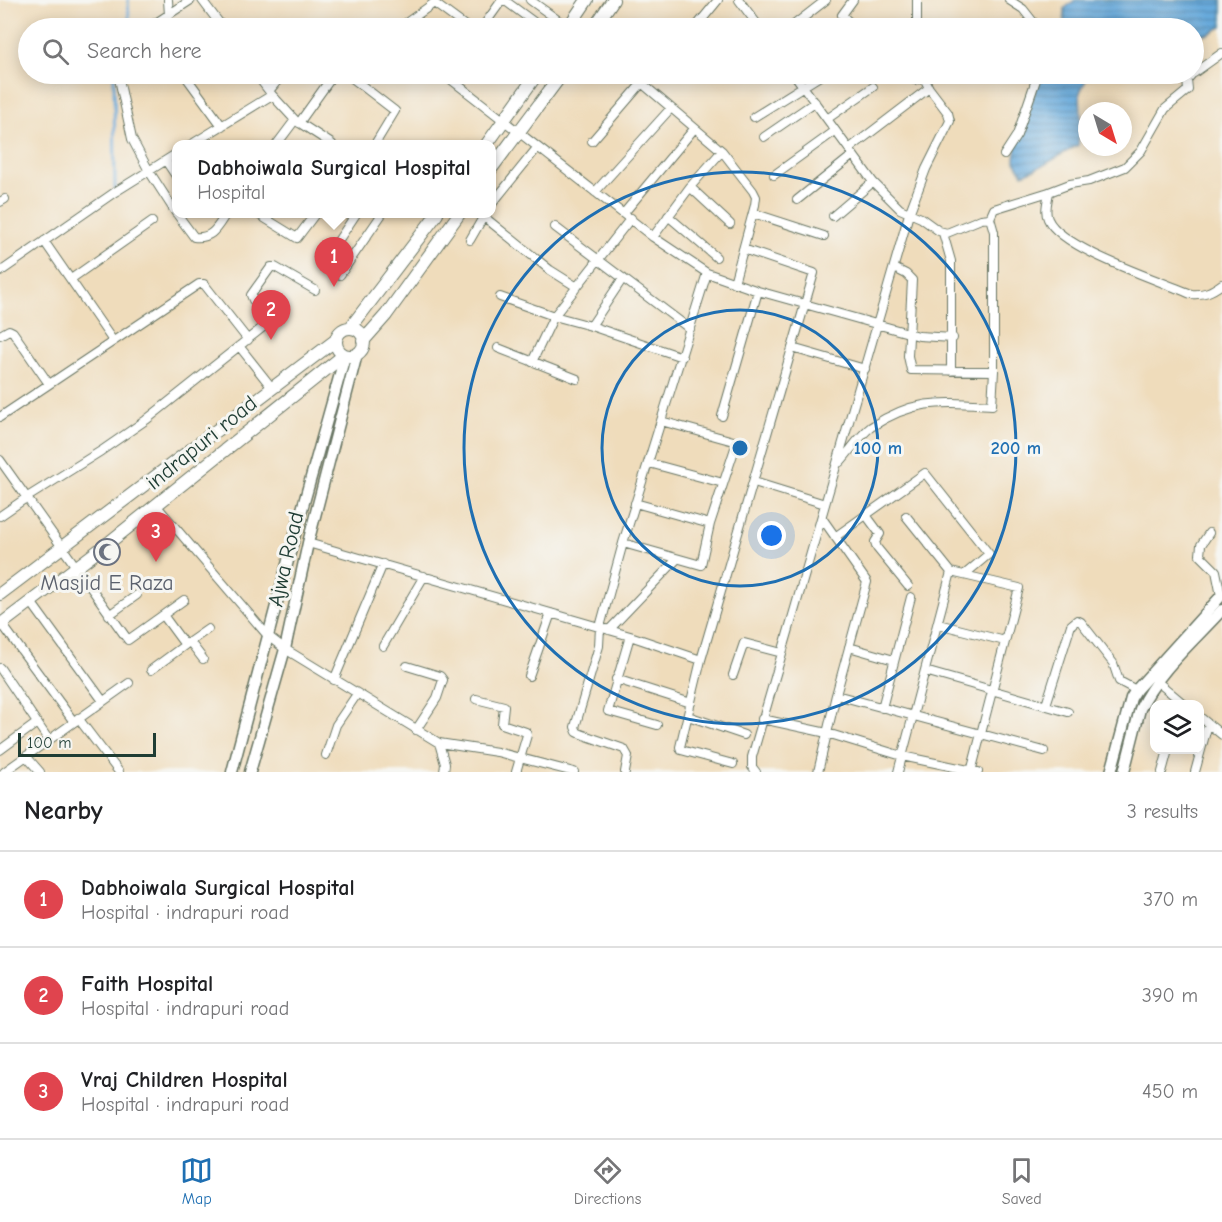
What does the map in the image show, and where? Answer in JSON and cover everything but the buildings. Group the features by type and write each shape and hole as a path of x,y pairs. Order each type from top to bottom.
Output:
{"main road":[{"path":"575,18 587,0"},
{"path":"601,18 614,0"},
{"path":"490,140 530,84"},
{"path":"496,163 555,84"},
{"path":"351,327 362,334 363,348 349,355 336,346 336,340 342,331 351,327 433,218"},
{"path":"363,341 386,315 455,218"},
{"name":"indrapuri road","path":"0,594 336,340"},
{"name":"indrapuri road","path":"1,625 349,355"},
{"name":"Ajwa Road","path":"250,772 285,649 349,355"},
{"name":"Ajwa Road","path":"236,770 268,636 349,355"},
{"path":"1124,772 1140,709 1153,678 1221,596"},
{"path":"1111,772 1131,698 1136,690 1153,678 1222,611"}],"street":[{"path":"168,0 169,15"},
{"path":"165,18 191,0"},
{"path":"202,0 216,18"},
{"path":"490,18 503,0 528,18"},
{"path":"530,0 554,18"},
{"path":"703,18 718,0"},
{"path":"740,0 753,18"},
{"path":"803,18 826,0"},
{"path":"845,18 842,15 853,0"},
{"path":"916,18 917,0"},
{"path":"1009,0 1023,9 1030,18"},
{"path":"413,18 434,3 454,18"},
{"path":"1204,65 1222,52"},
{"path":"120,84 132,139 149,171 172,206"},
{"path":"191,84 222,126"},
{"path":"264,84 297,121 319,140"},
{"path":"199,140 271,93 277,84"},
{"path":"280,140 326,84"},
{"path":"360,84 395,111 377,140"},
{"path":"459,84 504,122 653,237 707,273 758,291 919,336 953,338"},
{"path":"592,141 641,84"},
{"path":"643,84 722,151 756,197 734,283"},
{"path":"801,84 873,182 893,204 909,214 926,220 943,233 951,261 953,338 951,371"},
{"path":"754,117 808,84"},
{"path":"756,772 752,767 752,757 762,719 838,465 909,214 926,169 950,121 948,113 927,84"},
{"path":"1004,155 1017,135 1035,84"},
{"path":"838,465 870,428 910,407 930,402 992,405 994,232 990,218 994,209 1070,184 1089,181 1125,167 1141,151 1164,109 1188,90 1187,84"},
{"path":"827,118 873,87"},
{"path":"797,200 929,87"},
{"path":"764,137 815,102"},
{"path":"595,192 671,108"},
{"path":"532,362 555,316 598,260 627,215 694,129"},
{"path":"774,175 836,131"},
{"path":"496,200 537,148"},
{"path":"653,237 690,187 722,151"},
{"path":"0,272 172,157"},
{"path":"166,161 172,169"},
{"path":"833,216 873,182"},
{"path":"690,187 730,224"},
{"path":"1049,192 1046,213 1048,221 1066,238 1101,258 1191,294 1202,295 1222,284"},
{"path":"753,213 824,236"},
{"path":"668,216 716,257"},
{"path":"181,218 194,237 201,238 213,233 223,218"},
{"path":"270,218 297,238 311,218"},
{"path":"332,250 353,218"},
{"path":"340,275 379,218"},
{"path":"470,240 482,218"},
{"path":"489,218 550,270 577,287"},
{"path":"943,233 990,218"},
{"path":"71,279 152,222"},
{"path":"555,227 690,329"},
{"path":"45,241 113,340"},
{"path":"734,765 680,749 701,660 814,276 812,271 743,249"},
{"path":"0,516 146,420 274,319 273,315 253,300 251,295 271,267 275,267 315,290"},
{"path":"894,268 912,280 908,356 911,370 994,371"},
{"path":"625,772 628,756 624,749 581,734 574,727 599,646 600,627 623,543 707,273"},
{"path":"591,326 623,278"},
{"path":"0,417 199,284 204,284 248,340"},
{"path":"722,416 758,291"},
{"path":"500,297 682,357"},
{"path":"0,335 9,330 13,332 50,384"},
{"path":"239,346 273,389"},
{"path":"498,348 577,379"},
{"path":"792,348 865,369"},
{"path":"623,543 701,565 710,524 737,441 661,421"},
{"path":"0,460 61,549 128,640 183,600"},
{"path":"649,463 723,483"},
{"path":"835,537 925,473 989,555 964,575"},
{"path":"754,482 825,504"},
{"path":"635,503 710,524"},
{"path":"156,505 268,636 285,649 440,743 497,752 574,772"},
{"path":"866,515 880,534 875,542 877,548 908,586"},
{"path":"762,719 827,733 902,756 973,771 1019,588 951,572 906,516"},
{"path":"818,772 867,582 822,518"},
{"path":"1209,533 1201,545 1200,555 1216,571 1221,596"},
{"path":"308,543 600,627 701,660"},
{"path":"609,630 677,559"},
{"path":"334,680 383,564"},
{"path":"898,772 951,572"},
{"path":"383,646 424,576"},
{"path":"109,615 137,594"},
{"path":"882,708 911,597"},
{"path":"31,602 103,701"},
{"path":"529,676 551,613"},
{"path":"163,615 202,659"},
{"path":"1046,705 1071,625 1077,620 1113,663 1119,681 1136,690"},
{"path":"938,624 1005,641"},
{"path":"1,625 119,772"},
{"path":"152,670 208,629"},
{"path":"630,636 608,711 657,725"},
{"path":"733,675 744,643 782,653"},
{"path":"849,647 894,660"},
{"path":"407,666 440,676 443,680 437,698 416,730"},
{"path":"0,668 48,739"},
{"path":"925,671 1068,712"},
{"path":"1153,678 1178,700"},
{"path":"616,679 691,703"},
{"path":"4,772 129,683"},
{"path":"326,755 336,725 357,694"},
{"path":"836,695 1044,751"},
{"path":"476,699 504,706 502,724 526,732 516,772"},
{"path":"688,716 744,735"},
{"path":"1204,720 1222,735"},
{"path":"0,750 37,723"},
{"path":"1194,772 1208,724"},
{"path":"440,743 446,764 444,772"},
{"path":"1162,772 1167,754"},
{"path":"26,756 40,772"}],"water":[{"path":"1075,0 1222,0 1222,27 1204,34 1204,18 1064,18 1065,8"},
{"path":"1038,84 1084,84 1080,92 1080,102 1078,102 1078,145 1044,165 1023,174 1015,161 1016,147"}],"waterway":[{"path":"128,0 129,18"},
{"path":"114,84 115,190"}],"place":[{"name":"Dabhoiwala Surgical Hospital","path":"334,287"},
{"name":"Faith Hospital","path":"271,340"},
{"name":"Masjid E Raza","path":"107,552"},
{"name":"Vraj Children Hospital","path":"156,562"}]}
